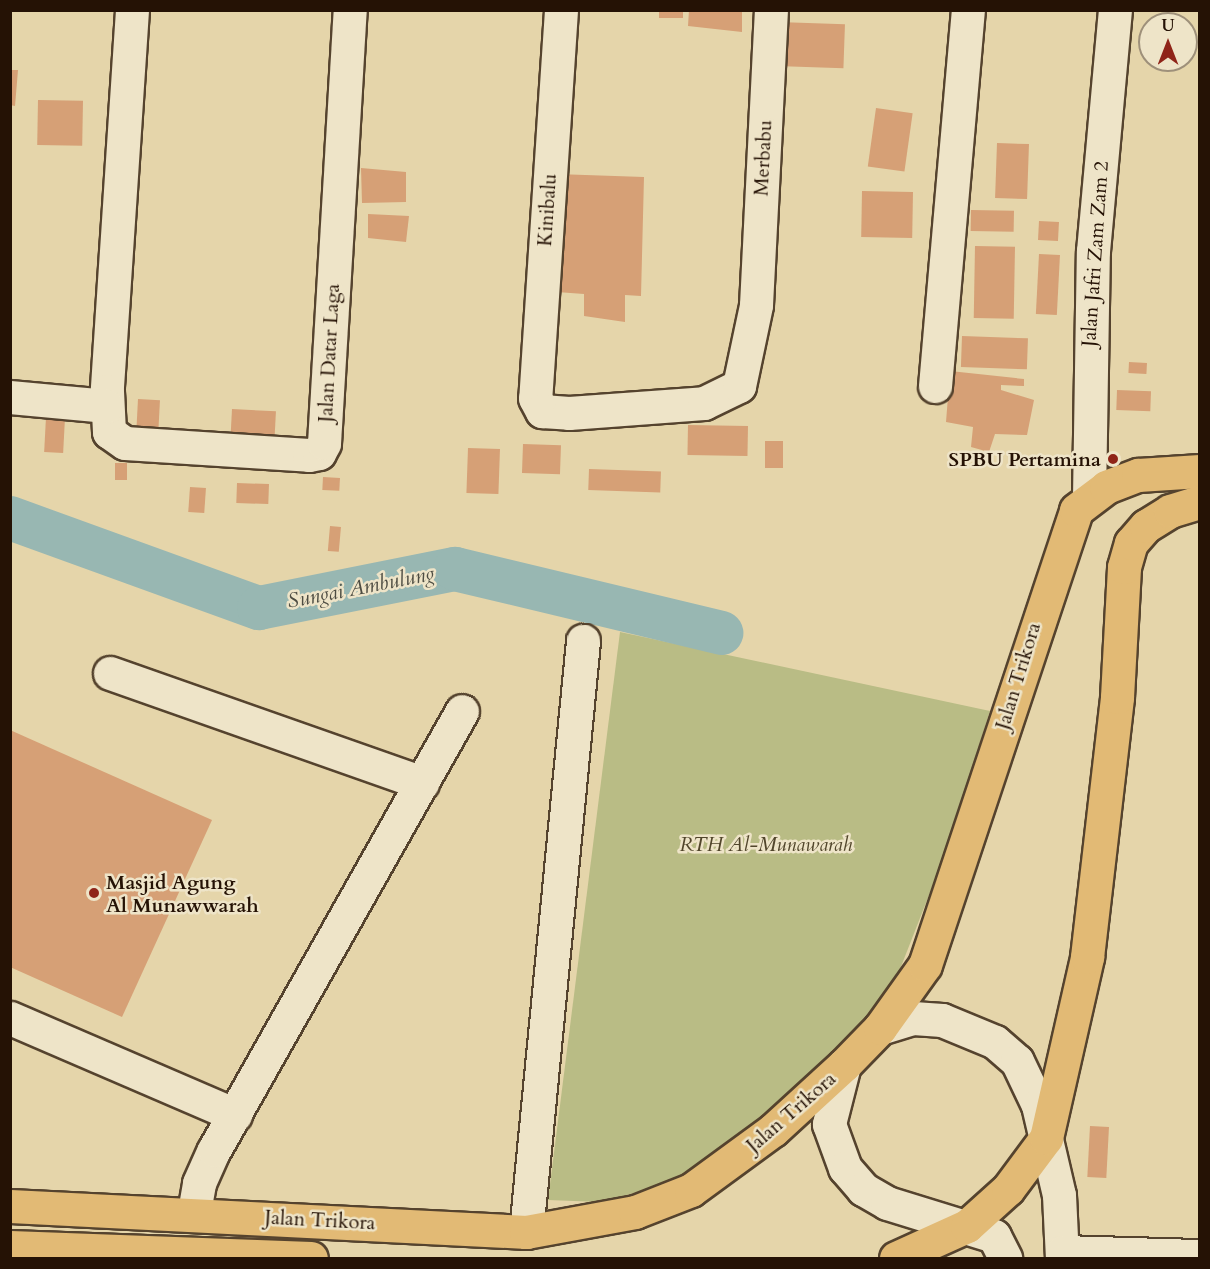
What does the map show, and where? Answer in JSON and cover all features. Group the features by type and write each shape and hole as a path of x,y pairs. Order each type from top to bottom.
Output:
{"main road":[{"name":"Jalan Trikora","path":"10,1206 194,1212 526,1232 635,1212 691,1190 773,1130 844,1065 880,1028 925,965 940,929 1066,528 1089,498 1138,475 1200,471"},
{"path":"896,1258 967,1226 1008,1189 1046,1137 1087,957 1117,698 1124,567 1131,543 1146,526 1170,511 1200,502"},
{"path":"190,1253 194,1212"},
{"name":"Jalan Trikora","path":"10,1247 312,1258"}],"street":[{"path":"10,397 107,406 132,10"},
{"name":"Jalan Datar Laga","path":"107,406 109,432 125,443 309,454 322,450 350,10"},
{"name":"Kinibalu","path":"539,408 534,398 561,10"},
{"name":"Merbabu","path":"539,408 569,413 637,409 704,403 734,392 744,371 756,304 771,10"},
{"path":"935,387 968,10"},
{"name":"Jalan Jafri Zam Zam 2","path":"1089,498 1093,251 1115,10"},
{"path":"526,1232 583,641"},
{"path":"110,673 422,783"},
{"path":"194,1212 199,1183 235,1115 462,711"},
{"path":"10,1018 235,1115"},
{"path":"880,1028 913,1018 942,1020 995,1042 1028,1080 1046,1137 1059,1195 1062,1255 1200,1256"},
{"path":"844,1065 829,1124 845,1168 863,1189 887,1203 917,1216 967,1226 994,1236 1005,1258"}],"green space":[{"name":"RTH Al-Munawarah","path":"620,632 990,711 940,867 884,1010 830,1068 717,1156 657,1187 600,1202 548,1200"}],"building":[{"path":"659,10 683,10 683,18 659,18"},
{"path":"689,10 742,10 742,32 688,26"},
{"path":"778,22 845,24 843,68 776,66"},
{"path":"10,70 18,70 15,106 10,105"},
{"path":"38,100 83,101 82,146 37,145"},
{"path":"876,108 913,113 904,172 868,166"},
{"path":"997,143 1029,144 1027,199 995,198"},
{"path":"361,168 406,172 406,202 362,203"},
{"path":"556,174 644,177 641,296 625,295 625,322 584,316 584,294 557,292"},
{"path":"862,191 913,192 912,238 861,237"},
{"path":"971,210 1014,211 1014,232 971,231"},
{"path":"368,214 409,216 406,242 368,238"},
{"path":"1039,221 1059,222 1058,241 1038,240"},
{"path":"975,246 1015,247 1014,319 974,318"},
{"path":"1039,254 1060,255 1057,315 1036,314"},
{"path":"962,336 1028,338 1027,369 961,367"},
{"path":"1129,362 1147,363 1146,374 1128,373"},
{"path":"950,371 1024,379 1024,386 1001,385 1001,390 1034,400 1027,435 995,434 989,452 971,447 973,427 946,422"},
{"path":"1117,390 1151,391 1150,411 1116,410"},
{"path":"138,399 160,400 158,439 136,438"},
{"path":"232,409 276,411 274,440 230,438"},
{"path":"46,417 65,418 63,453 44,452"},
{"path":"688,425 748,426 747,456 687,455"},
{"path":"765,441 783,441 783,468 765,468"},
{"path":"523,444 561,445 560,474 522,473"},
{"path":"468,448 500,449 498,494 466,493"},
{"path":"115,463 127,463 127,480 115,480"},
{"path":"589,469 661,472 660,492 588,490"},
{"path":"323,477 340,478 339,491 322,490"},
{"path":"237,483 269,484 268,504 236,503"},
{"path":"190,487 206,488 204,513 188,512"},
{"path":"330,526 341,527 339,552 328,551"},
{"name":"Masjid Agung Al Munawwarah","path":"10,730 212,820 122,1017 10,967"},
{"path":"1090,1126 1109,1127 1106,1178 1087,1177"}],"waterway":[{"name":"Sungai Ambulung","path":"10,518 259,608 455,569 721,633"}],"place":[{"name":"SPBU Pertamina","path":"1113,459"},
{"name":"Masjid Agung Al Munawwarah","path":"94,893"}]}
